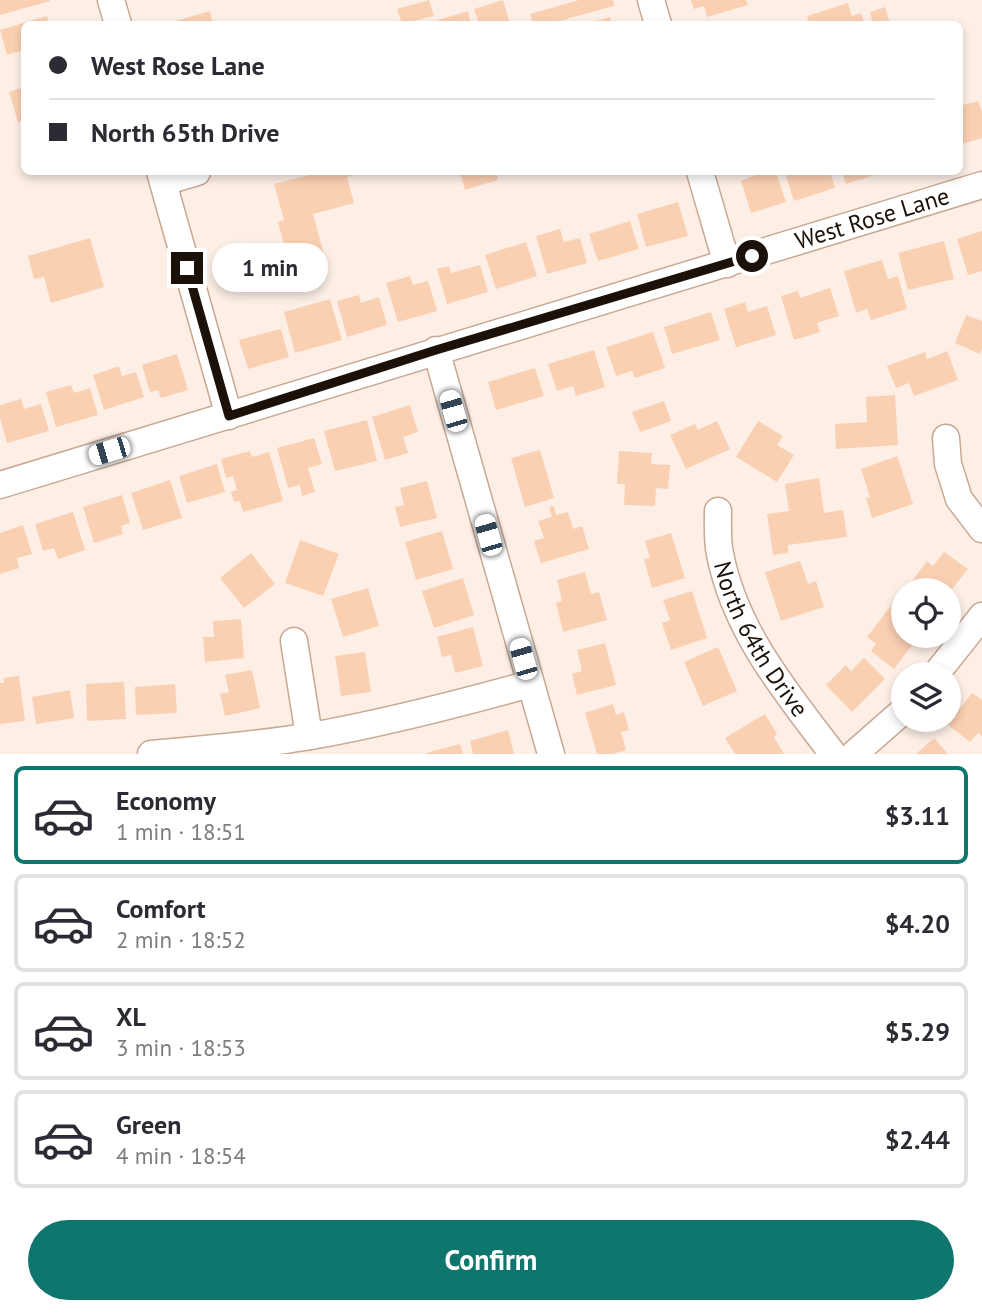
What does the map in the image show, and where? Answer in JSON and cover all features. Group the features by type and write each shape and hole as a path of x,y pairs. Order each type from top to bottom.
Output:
{"street":[{"path":"111,0 117,21"},
{"path":"651,0 657,21"},
{"path":"701,175 727,264"},
{"path":"161,177 229,416"},
{"name":"West Rose Lane","path":"0,485 982,185"},
{"path":"436,350 551,754"},
{"path":"946,438 948,464 959,499 982,529"},
{"name":"North 64th Drive","path":"718,511 720,554 736,607 747,631 762,658 833,754"},
{"path":"946,662 982,616"},
{"path":"294,641 309,736"},
{"path":"151,754 309,736 414,715 530,684"},
{"path":"854,754 891,722"}],"building":[{"path":"0,0 50,0 50,1 0,15"},
{"path":"429,0 434,16 401,21 397,9"},
{"path":"503,0 509,21 478,21 474,9"},
{"path":"579,0 613,0 614,6 559,21 532,21 530,14"},
{"path":"691,0 746,0 748,5 707,17 704,6 694,9"},
{"path":"848,3 852,16 861,13 864,21 809,21 807,16"},
{"path":"885,7 889,21 872,21 870,12"},
{"path":"210,11 212,21 175,21"},
{"path":"468,11 470,21 438,21"},
{"path":"47,16 48,21 30,21"},
{"path":"21,24 21,51 7,55 0,30"},
{"path":"21,88 21,121 18,122 9,92"},
{"path":"978,101 982,112 982,138 963,144 963,105"},
{"path":"310,175 354,175 347,177 354,203 313,214 327,265 292,275 278,222 284,220 274,184"},
{"path":"461,175 497,175 498,180 465,190"},
{"path":"756,175 777,175 786,202 751,213 741,181"},
{"path":"786,175 831,175 835,188 794,201"},
{"path":"843,175 874,175 846,184"},
{"path":"678,202 688,236 646,247 637,214"},
{"path":"630,221 639,249 598,261 589,234"},
{"path":"560,229 564,242 580,238 587,263 547,274 536,236"},
{"path":"982,231 982,271 968,275 957,239"},
{"path":"90,238 104,287 51,303 44,277 34,279 28,256"},
{"path":"944,241 954,279 908,290 898,253"},
{"path":"526,242 537,276 496,289 485,255"},
{"path":"882,260 888,279 898,276 907,309 871,320 867,309 856,313 844,271"},
{"path":"480,265 488,292 447,304 437,269 449,266 451,273"},
{"path":"410,276 413,285 428,281 437,311 398,322 386,283"},
{"path":"830,288 839,316 817,323 820,332 794,340 781,296 798,291 800,298"},
{"path":"359,295 361,303 379,297 387,325 347,337 337,301"},
{"path":"330,299 342,340 295,353 284,312"},
{"path":"745,302 748,312 767,306 776,335 736,347 724,309"},
{"path":"711,312 720,340 672,354 664,327"},
{"path":"966,315 982,321 980,354 955,343"},
{"path":"281,329 289,357 248,369 239,340"},
{"path":"653,332 665,368 635,378 632,371 616,376 606,347"},
{"path":"594,350 605,387 576,396 573,386 557,391 548,364"},
{"path":"947,351 958,380 914,396 909,383 896,388 887,366 925,352 927,359"},
{"path":"177,354 188,390 161,398 158,390 150,392 142,365"},
{"path":"119,366 122,376 136,372 144,397 104,410 93,375"},
{"path":"535,368 544,396 496,410 488,382"},
{"path":"71,385 74,393 90,388 98,415 56,427 46,392"},
{"path":"895,395 898,445 836,449 835,424 867,422 866,397"},
{"path":"21,399 24,409 41,404 49,431 7,443 0,418 0,405"},
{"path":"664,401 671,421 640,432 632,412"},
{"path":"410,405 418,432 403,437 408,453 385,460 372,417"},
{"path":"367,420 377,461 335,471 324,431"},
{"path":"717,421 730,449 686,469 670,435 695,424 698,430"},
{"path":"758,421 783,436 777,445 794,455 777,482 736,457"},
{"path":"314,438 322,464 308,468 315,492 302,496 300,485 288,488 277,448"},
{"path":"540,450 554,498 525,507 511,458"},
{"path":"250,451 252,457 269,452 283,501 243,512 240,501 234,502 231,492 237,490 233,476 226,478 221,459"},
{"path":"619,451 652,453 651,464 670,465 668,489 656,488 655,506 624,505 625,484 617,484"},
{"path":"897,456 913,504 872,518 866,498 870,497 861,469"},
{"path":"217,464 225,492 187,503 179,476"},
{"path":"819,478 824,513 843,510 847,537 788,545 788,553 773,555 767,514 789,511 785,484"},
{"path":"170,480 182,518 143,530 131,493"},
{"path":"427,481 437,518 400,527 395,507 404,505 400,488"},
{"path":"122,495 130,523 121,526 123,534 94,543 83,507"},
{"path":"554,506 556,515 568,512 573,529 582,526 589,549 541,563 534,541 544,538 538,521 552,517 549,507"},
{"path":"73,512 85,550 58,559 54,548 43,551 35,524"},
{"path":"23,525 32,554 17,558 19,568 0,574 0,533"},
{"path":"442,531 453,569 416,580 405,542"},
{"path":"671,533 685,578 652,588 644,559 650,558 645,541"},
{"path":"300,540 339,554 323,596 285,583"},
{"path":"944,552 968,569 961,578 914,578 927,561 933,566"},
{"path":"251,553 275,584 244,608 220,578"},
{"path":"800,561 808,584 816,581 824,607 781,621 765,572"},
{"path":"585,572 591,594 599,592 607,620 563,632 556,603 562,601 557,580"},
{"path":"463,578 474,615 434,628 422,591"},
{"path":"368,588 379,626 343,637 331,599"},
{"path":"692,591 707,638 671,650 662,623 670,620 663,600"},
{"path":"891,606 891,648 910,648 899,662 891,662 891,667 871,651 876,644 867,637"},
{"path":"241,619 244,658 205,662 203,637 214,637 213,621"},
{"path":"473,627 483,666 455,673 451,655 442,657 437,637"},
{"path":"605,643 616,685 577,695 572,674 582,671 577,650"},
{"path":"718,647 737,691 703,706 684,662"},
{"path":"365,652 371,692 341,696 335,656"},
{"path":"864,658 885,679 852,712 826,685 846,665 851,671"},
{"path":"252,670 260,708 225,716 220,694 229,692 225,675"},
{"path":"19,676 25,721 0,724 0,683 4,683 3,678"},
{"path":"124,682 126,719 87,721 86,684"},
{"path":"175,684 177,713 136,715 135,687"},
{"path":"70,690 74,718 36,724 32,697"},
{"path":"972,693 982,700 982,736 978,733 970,742 957,732 961,732 961,707"},
{"path":"613,704 616,715 624,712 629,730 621,732 626,750 613,754 597,754 585,713"},
{"path":"765,714 777,734 774,737 784,754 735,754 725,738"},
{"path":"508,730 514,754 473,754 470,741"},
{"path":"934,738 948,754 916,754"},
{"path":"460,744 463,754 426,753"}],"route":[{"path":"187,268 229,416 436,350 752,256"}]}
